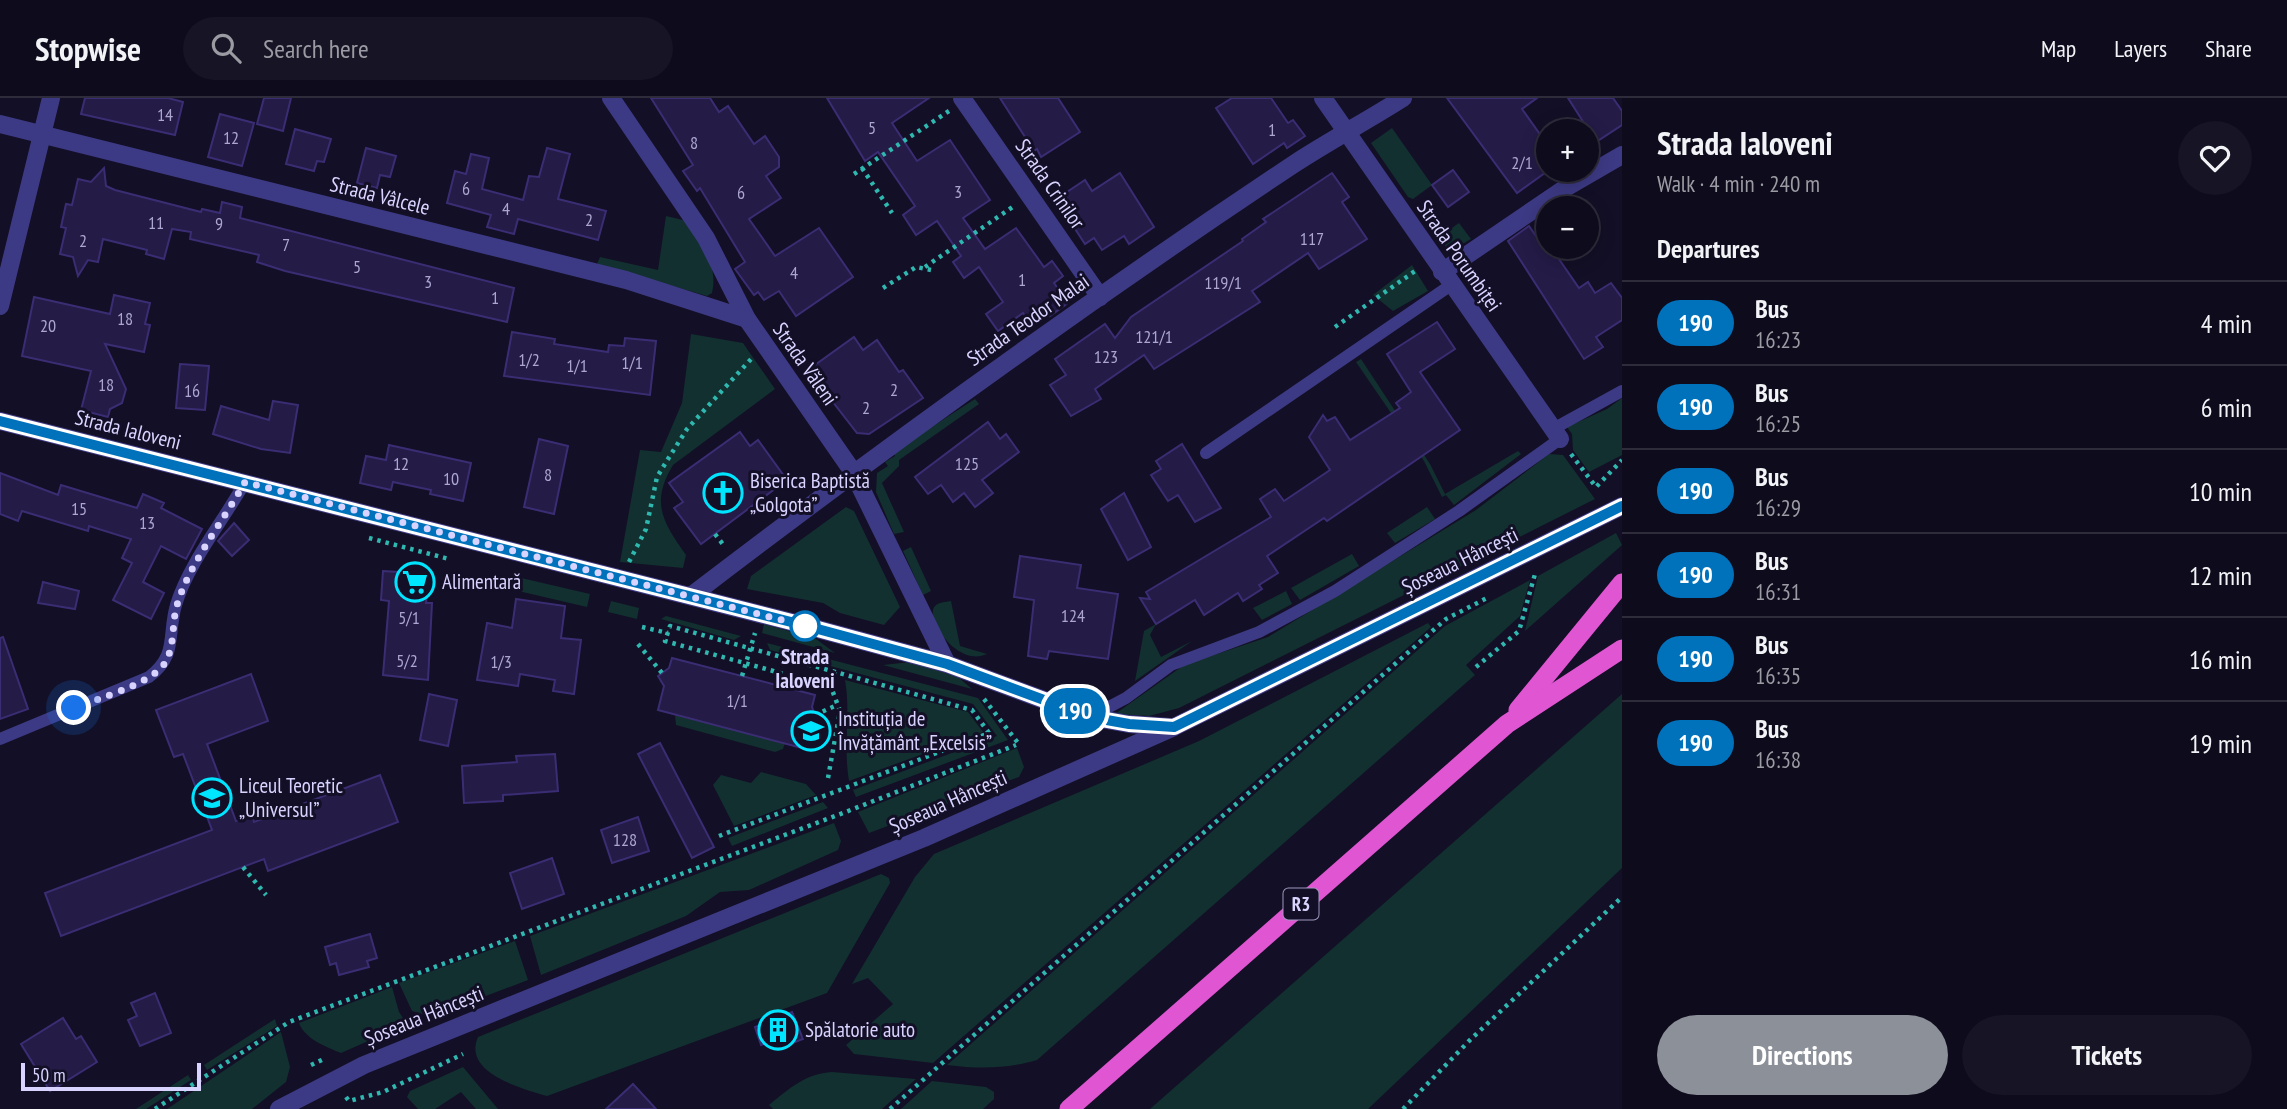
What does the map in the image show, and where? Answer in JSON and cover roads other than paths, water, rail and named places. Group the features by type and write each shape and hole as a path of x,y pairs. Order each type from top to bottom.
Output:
{"highway":[{"name":"R3","path":"1507,724 1622,583"},
{"name":"R3","path":"1069,1109 1507,724 1622,649"}],"street":[{"path":"0,306 51,98"},
{"name":"Strada Văleni","path":"611,98 706,238 747,319 853,472 947,664"},
{"name":"Strada Porumbiței","path":"1323,98 1556,434"},
{"name":"Strada Teodor Malai","path":"691,596 853,472 1100,297 1297,162 1403,98"},
{"name":"Strada Crinilor","path":"963,99 1100,297"},
{"name":"Strada Vâlcele","path":"0,124 626,280 747,319"},
{"path":"1442,272 1567,187 1622,155"},
{"name":"Strada Ialoveni","path":"0,421 621,578 947,664 1090,717 1129,724 1174,727"},
{"name":"Șoseaua Hâncești","path":"279,1109 364,1065 924,838 1174,727 1622,506"}],"lane":[{"path":"1206,453 1442,272"},
{"name":"Șoseaua Hâncești","path":"1090,717 1126,698 1171,665 1259,632 1335,591 1460,511 1556,434 1622,391"},
{"path":"0,739 149,677 161,668 169,655 176,605 185,584 245,482"}],"place":[{"name":"Biserica Baptistă „Golgota”","path":"723,493"},
{"name":"Alimentară","path":"415,582"},
{"name":"Strada Ialoveni","path":"805,626"},
{"name":"Instituția de Învățământ „Excelsis”","path":"811,731"},
{"name":"Liceul Teoretic „Universul”","path":"212,798"},
{"name":"Spălatorie auto","path":"778,1030"}]}
